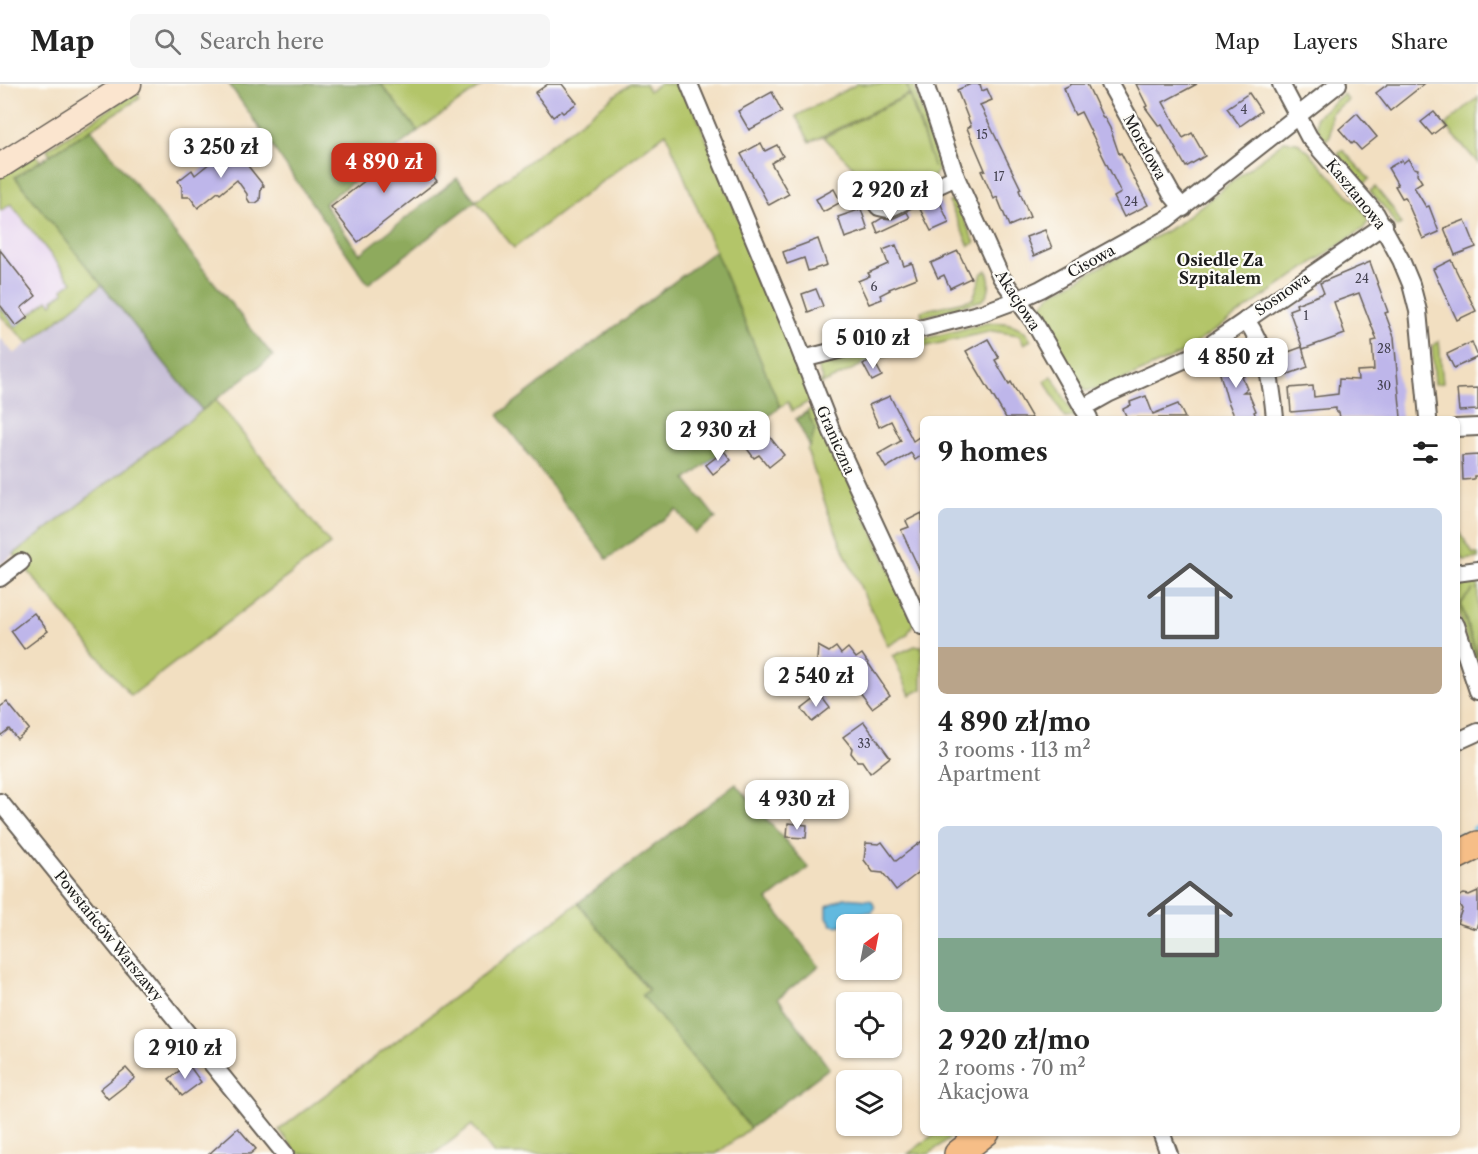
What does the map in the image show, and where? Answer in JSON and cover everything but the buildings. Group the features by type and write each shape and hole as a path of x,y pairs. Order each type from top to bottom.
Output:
{"main road":[{"path":"1460,854 1478,845"},
{"path":"958,1154 981,1136"}],"street":[{"path":"1,164 129,84"},
{"name":"Graniczna","path":"688,84 832,432 920,622"},
{"name":"Akacjowa","path":"925,84 956,177 1001,277 1034,322 1086,413"},
{"name":"Morelowa","path":"1110,84 1172,195 1183,208"},
{"name":"Kasztanowa","path":"1281,84 1309,137 1368,203 1384,225 1404,268 1415,297 1428,416"},
{"name":"Cisowa","path":"803,359 982,313 1017,300 1153,227 1183,208 1338,84"},
{"path":"867,192 879,207 888,209 956,177"},
{"name":"Sosnowa","path":"1086,413 1108,394 1186,361 1384,225"},
{"path":"1246,320 1256,335 1270,379 1275,416"},
{"path":"1460,428 1478,427"},
{"path":"0,578 21,562"},
{"path":"1460,572 1478,570"},
{"path":"1460,637 1478,691"},
{"path":"1460,740 1478,732"},
{"name":"Powstańców Warszawy","path":"0,802 285,1154"},
{"path":"1162,1136 1169,1154"}],"shaded area":[{"path":"0,187 102,285 29,343 0,309"},
{"path":"102,285 202,410 0,565 0,337 14,354"}],"green space":[{"path":"229,84 381,84 418,131 324,204 360,254 457,178 476,201 368,284"},
{"path":"381,84 484,84 418,131"},
{"path":"630,84 645,84 649,91 659,84 684,84 812,400 792,411 788,402 780,407 666,133 514,248 476,201"},
{"path":"857,84 906,84 909,94 810,142 796,116"},
{"path":"907,84 913,84 939,160 939,169 932,178 934,181 885,203 824,137 909,95 934,168"},
{"path":"137,92 140,98 50,155 47,149"},
{"path":"1343,94 1348,100 1331,113 1330,136 1326,140 1317,129 1316,117"},
{"path":"1478,97 1478,163 1445,125"},
{"path":"91,129 273,356 202,410 15,177"},
{"path":"1284,141 1297,142 1310,153 1366,215 1368,222 1364,228 1180,354 1103,389 1085,391 1042,319 1042,305 1051,294 1175,226"},
{"path":"1343,150 1369,179 1364,184 1338,154"},
{"path":"36,155 41,161 15,177 102,285 29,343 0,315 0,307 16,326 48,300 52,304 53,300 64,292 63,289 72,282 11,204 1,211 0,209 0,175"},
{"path":"1375,187 1393,209 1401,224 1396,227 1388,212 1370,191"},
{"path":"955,200 975,243 969,246 949,202"},
{"path":"715,251 780,407 686,480 716,518 695,533 677,510 607,559 498,415"},
{"path":"987,270 990,286 983,300 922,317 921,311 973,299 982,273"},
{"path":"987,323 1018,327 1031,340 1024,344 1019,335 992,331 876,358 820,385 817,384 823,381 817,367 824,364"},
{"path":"1439,341 1443,383 1435,384 1432,346"},
{"path":"1052,376 1074,416 1064,416 1045,381"},
{"path":"216,400 330,544 131,696 14,554"},
{"path":"816,409 914,622 907,635 888,646 845,554 807,450 810,446 796,419 809,410"},
{"path":"807,412 815,429 810,447 796,419"},
{"path":"1460,533 1473,554 1478,554 1478,558 1464,560 1460,555"},
{"path":"1478,581 1476,589 1478,589 1478,658 1461,604 1473,589 1460,604 1460,589 1463,584"},
{"path":"1460,604 1478,662 1478,671 1466,638 1462,626"},
{"path":"920,646 920,690 910,695 893,656"},
{"path":"736,784 809,868 768,900 819,966 778,998 829,1068 750,1128 642,995 649,990 578,903"},
{"path":"578,903 649,991 643,996 750,1128 716,1154 494,1154 472,1125 434,1154 298,1154 279,1130"},
{"path":"932,1136 952,1136 929,1154 908,1154"}],"water":[{"path":"844,898 869,900 875,908 872,912 836,914 836,926 832,925 827,917 827,906"}],"waterway":[{"path":"1473,829 1478,826"}],"district":[{"name":"Osiedle Za Szpitalem","path":"1220,269"}]}
